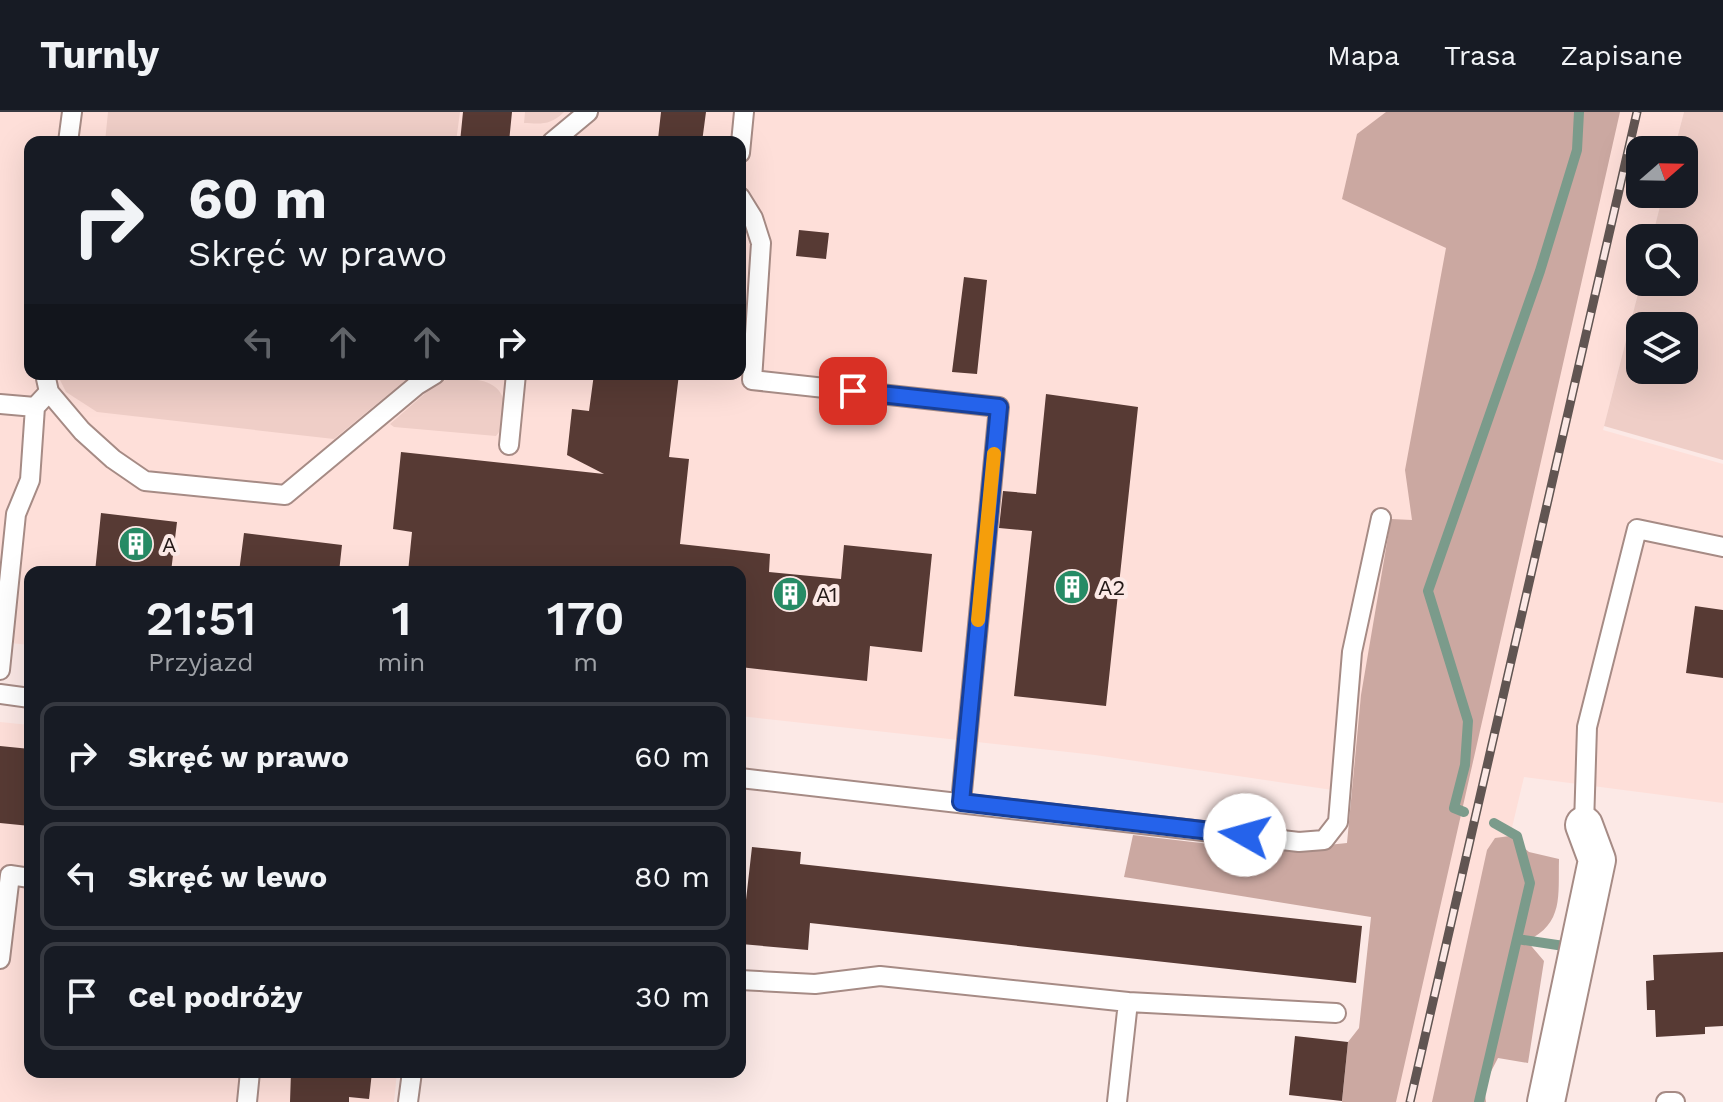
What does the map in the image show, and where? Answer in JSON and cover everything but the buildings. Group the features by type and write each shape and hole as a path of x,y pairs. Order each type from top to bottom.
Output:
{"street":[{"path":"1546,1102 1597,860 1584,825"}],"lane":[{"path":"69,136 72,112"},
{"path":"559,136 588,112"},
{"path":"742,136 744,112"},
{"path":"746,207 761,243 752,380 999,407 961,802"},
{"path":"0,670 16,514 30,480 35,407 47,383 96,444 145,481 285,495 425,380"},
{"path":"509,445 515,380"},
{"path":"0,404 35,407"},
{"path":"746,779 1299,842 1324,840 1338,822 1352,652 1381,518"},
{"path":"1584,825 1587,727 1637,529 1723,547"},
{"path":"0,694 24,697"},
{"path":"0,959 10,875 24,877"},
{"path":"746,980 815,984 880,976 1128,1002 1336,1013"},
{"path":"1117,1102 1128,1002"},
{"path":"247,1102 249,1078"},
{"path":"408,1102 411,1078"},
{"path":"1666,1102 1675,1102"}],"shaded area":[{"path":"0,112 1684,112 1678,136 1626,136 1626,208 1660,208 1656,224 1626,224 1626,296 1637,296 1633,312 1626,312 1626,340 1603,430 1723,464 1723,803 1524,777 1447,1102 1374,1102 1427,804 1095,755 746,717 746,566 24,566 24,644 0,642"},
{"path":"108,112 460,112 457,136 106,136"},
{"path":"525,112 564,112 546,123 536,124 524,123"},
{"path":"1386,112 1620,112 1396,1102 1342,1102 1348,1042 1359,1028 1371,917 1124,877 1133,835 1269,851 1347,843 1361,695 1391,519 1412,520 1405,470 1446,248 1342,199 1357,134"},
{"path":"1684,112 1723,112 1723,460 1604,426 1626,340 1626,384 1698,384 1698,312 1633,312 1637,296 1698,296 1698,224 1656,224 1660,208 1698,208 1698,136 1678,136"},
{"path":"60,380 406,380 334,439 97,412 66,392"},
{"path":"478,380 495,387 504,401 504,416 496,436 394,427 390,424 437,383"},
{"path":"0,722 24,724 24,1078 396,1078 394,1102 0,1102"},
{"path":"1510,836 1529,852 1559,859 1558,896 1553,917 1539,934 1527,941 1544,961 1528,1063 1498,1058 1484,1085 1486,1102 1432,1102 1487,850 1495,838"}],"waterway":[{"path":"1464,812 1454,808 1465,765 1468,721 1428,591 1540,271 1577,150 1579,112"},
{"path":"1494,823 1517,836 1530,883 1517,939 1564,946"},
{"path":"1479,1102 1517,939"}],"railway":[{"path":"1410,1102 1637,112"}],"slow traffic":[{"path":"978,620 994,454"}],"place":[{"name":"A","path":"136,544"},
{"name":"A2","path":"1072,587"},
{"name":"A1","path":"790,594"}],"route":[{"path":"853,391 999,407 961,802 1245,835"}]}
